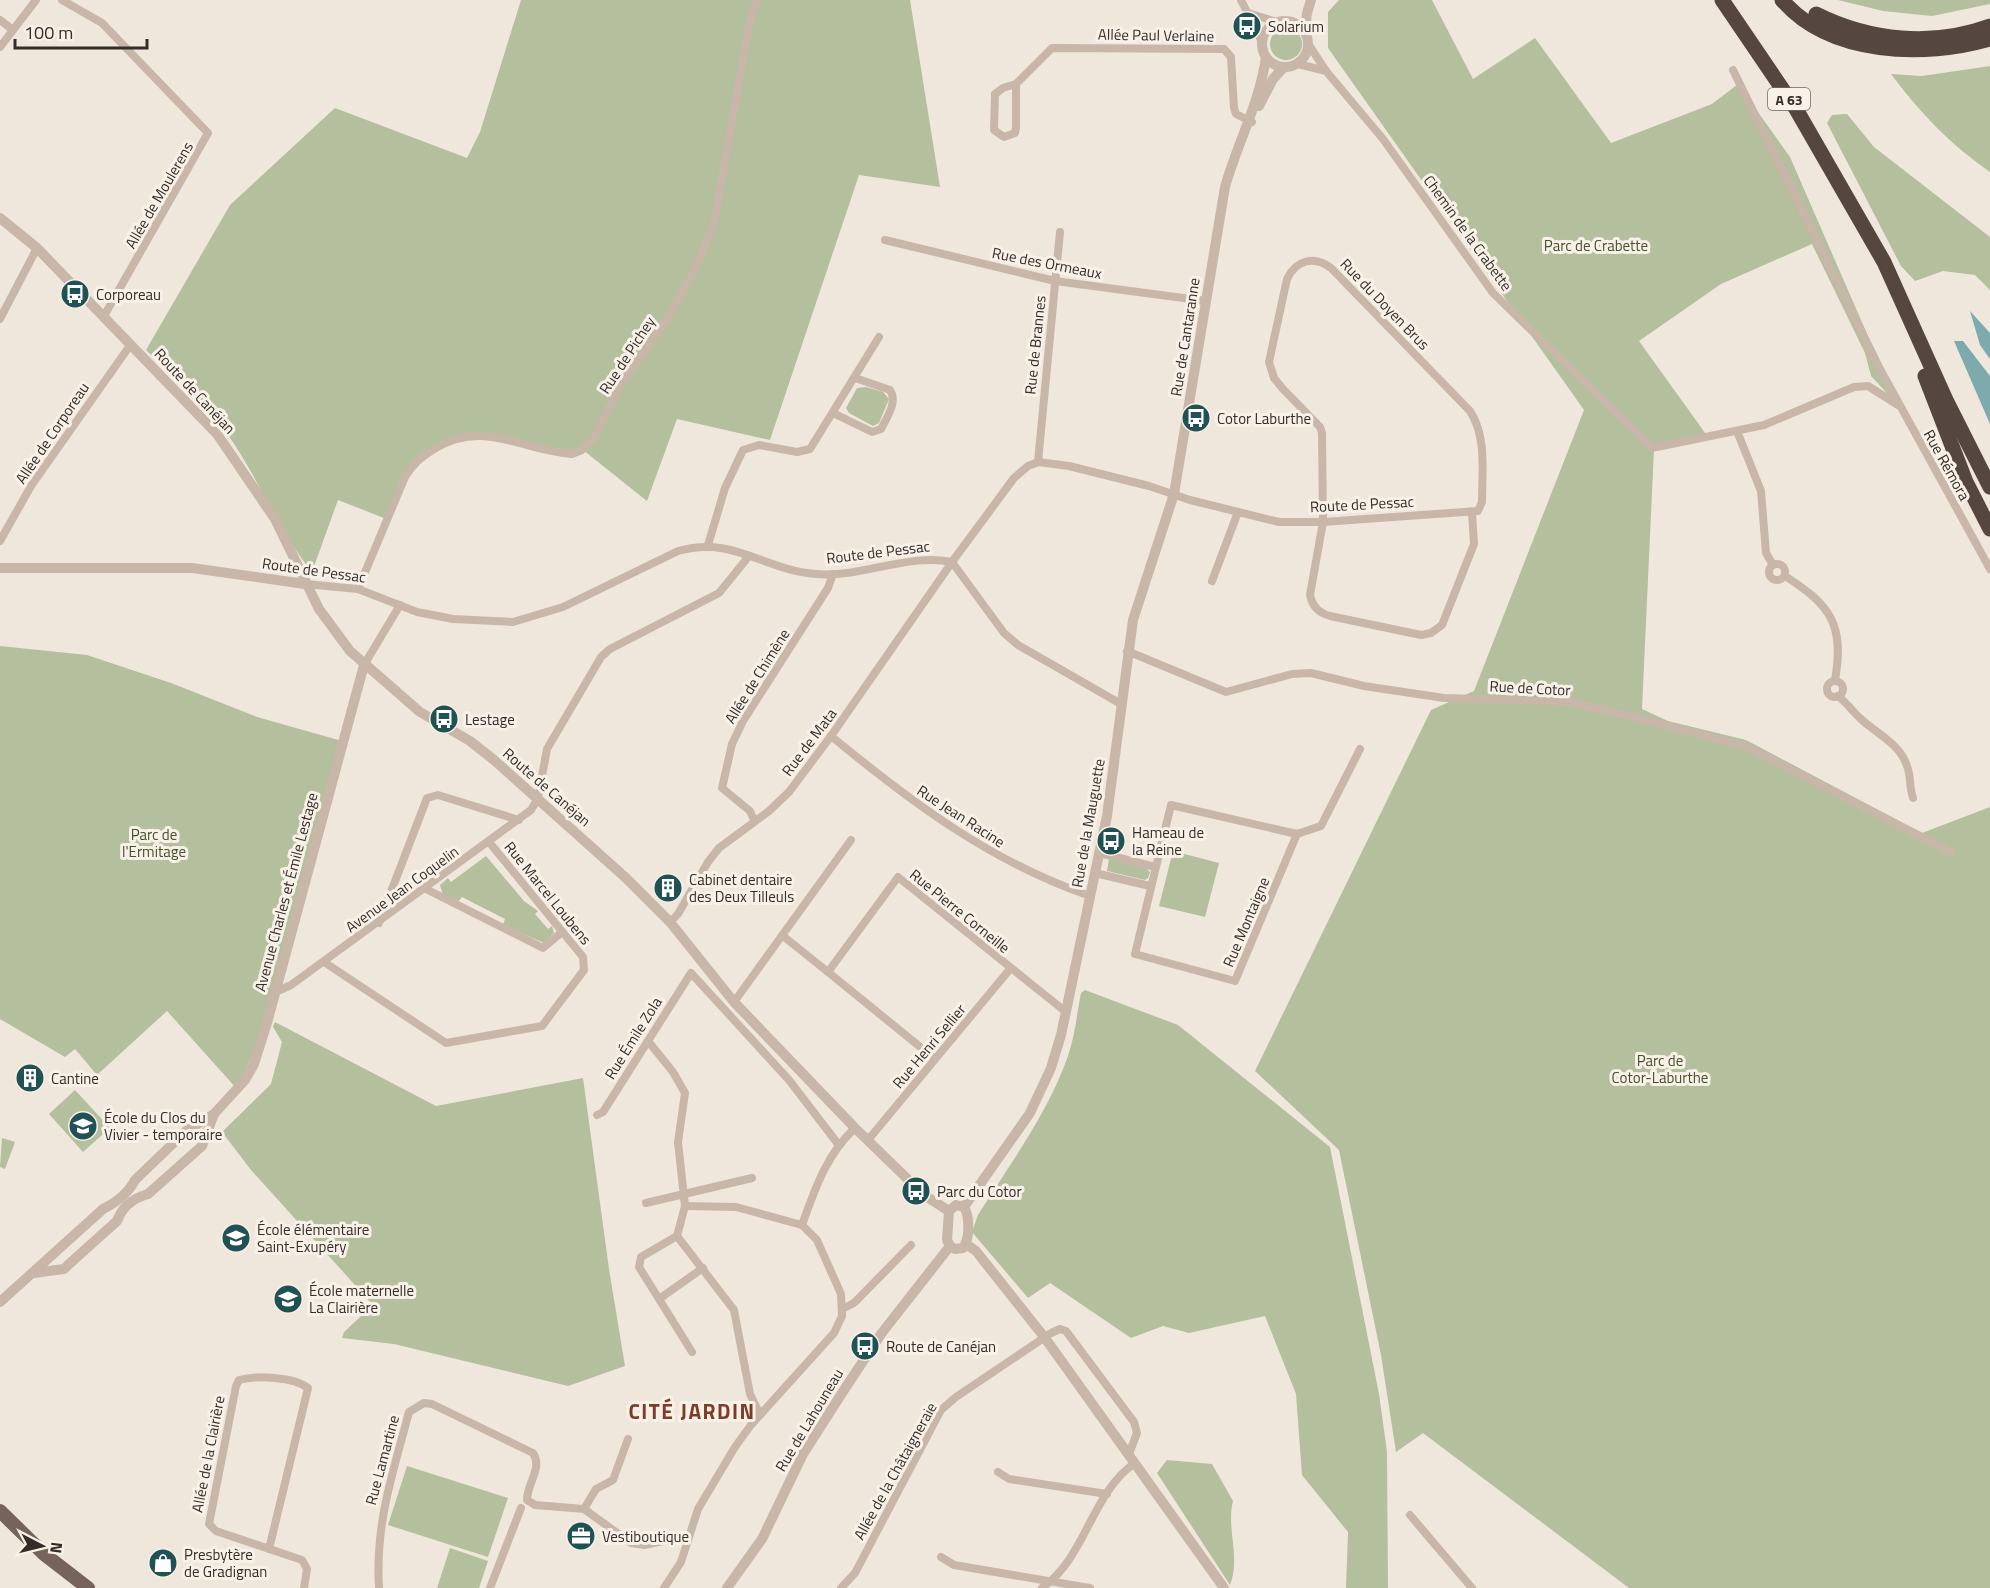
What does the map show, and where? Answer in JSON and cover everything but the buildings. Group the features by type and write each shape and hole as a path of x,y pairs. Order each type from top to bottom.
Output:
{"highway":[{"name":"A 63","path":"1722,0 1796,109 1850,203"},
{"path":"1782,0 1791,11 1830,33 1883,48 1933,51 1990,39"},
{"path":"1792,0 1833,23 1879,36 1928,39 1952,37 1990,26"},
{"path":"1850,203 1884,262 1947,402 1990,488"},
{"path":"1850,203 1913,348 1966,482 1990,529"}],"main road":[{"path":"0,1511 44,1554 88,1588"}],"street":[{"path":"0,47 36,0"},
{"name":"Allée de Moulerens","path":"62,0 102,22 208,133 208,137 104,316"},
{"name":"Rue de Pichey","path":"358,589 405,477 413,463 425,455 449,440 471,434 572,454 582,450 593,439 621,384 684,290 714,223 750,20 757,0"},
{"path":"1241,0 1262,42 1266,57 1274,64 1284,67 1298,64 1326,71"},
{"path":"1262,42 1266,30 1311,0"},
{"path":"1298,64 1309,45 1305,31 1306,13 1311,0"},
{"path":"1248,13 1297,24 1305,31"},
{"path":"0,20 13,30"},
{"name":"Chemin de la Crabette","path":"1309,45 1326,71 1383,139 1493,293 1654,449 1737,431"},
{"name":"Allée Paul Verlaine","path":"1016,84 1015,133 1004,137 994,130 997,90 1016,84 1056,46 1224,49 1231,57 1236,114 1250,121"},
{"name":"Rue de Cantaranne","path":"1174,494 1220,220 1262,84 1266,57"},
{"name":"Rue de Cantaranne","path":"1250,121 1273,79 1284,67"},
{"name":"Rue Rémora","path":"1733,70 1898,405 1990,569"},
{"name":"Route de Canéjan","path":"0,218 37,248 217,434 275,519 305,584 326,619 364,666 420,711 470,741 538,798 670,922 734,1002 855,1128 924,1195 949,1211"},
{"name":"Rue de Brannes","path":"1038,462 1060,232"},
{"name":"Rue des Ormeaux","path":"885,240 1055,281 1206,301"},
{"path":"0,319 37,248"},
{"name":"Rue du Doyen Brus","path":"1312,260 1324,263 1331,268 1470,411 1478,426 1481,444 1482,502 1475,512 1474,544 1439,628 1423,635 1330,616 1317,609 1310,595 1323,522 1320,427 1274,378 1269,362 1287,279 1295,266 1312,260"},
{"path":"708,545 725,488 743,450 759,445 804,452 810,449 879,336"},
{"name":"Allée de Corporeau","path":"0,541 31,486 130,344"},
{"path":"833,413 872,432 881,429 894,400 892,393 890,390 855,378"},
{"path":"1898,405 1868,386 1854,387 1764,424 1737,431 1761,491 1766,553 1773,565 1769,574 1772,579 1779,581 1785,576 1818,599 1833,622 1838,644 1835,680 1840,682 1843,688 1838,696 1853,708 1859,718 1899,750 1908,767 1908,783 1913,798"},
{"name":"Route de Pessac","path":"0,568 192,568 358,589 417,612 453,619 505,623 524,620 563,608 678,551 708,545 728,548 785,568 833,574 933,558 952,561 1014,478 1038,462 1106,475 1279,522 1323,522 1475,512"},
{"name":"Rue de la Mauguette","path":"964,1207 1034,1106 1051,1068 1066,1012 1112,789 1127,651 1138,603 1174,494"},
{"path":"1212,581 1238,512"},
{"path":"538,798 548,748 601,657 610,649 719,593 749,556"},
{"path":"952,561 1004,633 1018,645 1121,704"},
{"name":"Rue de Mata","path":"670,922 678,914 708,862 719,848 769,811 789,792 831,736 952,561"},
{"name":"Allée de Chimène","path":"754,820 750,811 722,788 732,744 746,715 828,588 833,574"},
{"path":"364,666 400,605"},
{"name":"Rue de Cotor","path":"1127,651 1226,692 1292,674 1311,673 1364,687 1432,696 1571,702 1637,718 1745,746 1951,852"},
{"name":"Avenue Charles et Émile Lestage","path":"0,1302 33,1273 52,1264 103,1209 114,1204 130,1190 135,1179 186,1131 214,1113 245,1080 254,1064 364,666"},
{"name":"Rue Jean Racine","path":"831,736 887,783 956,831 1009,863 1090,896"},
{"path":"1297,834 1321,826 1360,749"},
{"path":"378,923 427,798 438,795 519,820"},
{"name":"Avenue Jean Coquelin","path":"274,990 286,988 378,923 519,820 531,810 538,798"},
{"name":"Rue Montaigne","path":"1171,805 1297,834 1235,981 1135,954 1171,805"},
{"path":"734,1002 851,840"},
{"name":"Rue Marcel Loubens","path":"324,962 446,1043 542,1026 584,970 583,957 489,842"},
{"path":"1100,853 1155,867"},
{"path":"1095,873 1150,886"},
{"name":"Rue Pierre Corneille","path":"828,972 898,877 1066,1012"},
{"path":"424,888 543,948 562,932"},
{"path":"783,936 935,1059"},
{"name":"Rue Henri Sellier","path":"868,1140 1010,969"},
{"name":"Rue Émile Zola","path":"597,1115 603,1112 691,973 789,1080 838,1144"},
{"path":"648,1041 673,1072 685,1093 678,1142 685,1206 676,1236 641,1257 639,1267 692,1352"},
{"name":"Avenue Charles et Émile Lestage","path":"52,1264 63,1269 117,1221 120,1212 137,1197 148,1194 202,1146 214,1113"},
{"path":"197,1125 207,1133"},
{"path":"802,1225 826,1164 838,1144 855,1128"},
{"path":"646,1203 752,1178"},
{"path":"954,1205 964,1207 967,1215 966,1244 960,1249 950,1246 947,1240 949,1211 954,1205"},
{"path":"664,1588 681,1562 698,1509 717,1475 760,1415 834,1333 842,1309 841,1294 817,1240 802,1225 736,1206 685,1206"},
{"path":"676,1236 735,1310 750,1394 760,1415"},
{"path":"966,1244 976,1251 1045,1338 1224,1588"},
{"path":"842,1309 854,1304 911,1245"},
{"name":"Rue de Lahouneau","path":"727,1588 762,1539 803,1454 844,1390 881,1334 950,1246"},
{"path":"659,1299 703,1268"},
{"path":"1042,1588 1070,1562 1107,1494 1132,1458 1137,1433 1134,1422 1066,1331 1060,1329 1045,1338"},
{"name":"Allée de la Châtaigneraie","path":"842,1588 855,1573 942,1410 956,1397 1045,1338"},
{"name":"Allée de la Clairière","path":"270,1549 308,1388 301,1383 248,1377 239,1380 236,1386 209,1524 216,1531 305,1563 304,1588"},
{"name":"Rue Lamartine","path":"379,1588 379,1533 384,1506 409,1412 414,1407 432,1404 533,1453 537,1459 536,1470 527,1491 527,1500 535,1505 584,1509"},
{"path":"628,1439 613,1480 596,1489 584,1509 631,1543 644,1545 688,1536"},
{"path":"998,1472 1009,1479 1107,1494"},
{"path":"490,1588 521,1508"},
{"path":"1410,1515 1472,1588"},
{"path":"941,1557 954,1565 1090,1588"}],"green space":[{"path":"521,0 910,0 940,187 859,175 770,440 677,419 647,501 583,450 572,454 471,434 413,463 389,520 338,500 312,572 289,539 226,432 198,400 146,350 230,205 335,108 467,158 480,132"},
{"name":"Parc de Cotor-Laburthe","path":"1339,0 1432,0 1473,79 1535,38 1611,143 1712,104 1738,84 1790,157 1898,405 1871,376 1865,353 1812,244 1721,284 1639,341 1708,437 1654,449 1642,709 1668,721 1746,740 1922,833 1990,807 1990,1588 1629,1588 1423,1433 1396,1452 1381,1355 1339,1150 1255,1071 1431,710 1474,691 1584,410 1328,48 1328,12"},
{"path":"1838,0 1990,0 1990,4 1932,16 1883,11"},
{"path":"1286,28 1297,33 1302,44 1297,55 1286,60 1275,55 1270,44 1275,33"},
{"path":"1990,66 1990,172 1936,127 1891,74 1922,76"},
{"path":"1847,114 1874,147 1990,237 1990,290 1975,275 1943,271 1915,281 1901,266 1827,123 1832,115"},
{"path":"866,387 883,392 889,399 879,423 873,426 849,413 846,408 857,388"},
{"name":"Parc de l'Ermitage","path":"0,646 87,655 171,683 257,717 342,741 267,1023 237,1089 167,1011 97,1075 75,1049 65,1057 0,1019"},
{"path":"1173,851 1219,863 1205,917 1159,906"},
{"path":"486,856 524,901 538,911 535,914 548,929 552,926 554,933 544,943 503,925 505,919 462,897 457,903 443,895 440,885 448,878 451,882"},
{"path":"1109,859 1146,868 1150,872 1148,878 1145,880 1107,871"},
{"path":"1085,990 1178,1025 1330,1147 1379,1394 1387,1452 1388,1588 1346,1588 1348,1532 1302,1475 1296,1394 1265,1316 1189,1333 1163,1326 1131,1338 1050,1283 1028,1298 972,1232 978,1215 1028,1138 1060,1077 1072,1041 1081,993"},
{"path":"275,1022 436,1106 583,1078 609,1269 625,1366 568,1386 394,1344 342,1338 344,1332 373,1305 251,1170 222,1132 271,1084 282,1042 273,1027"},
{"path":"75,1090 110,1128 83,1152 49,1114"},
{"path":"2,1138 15,1142 5,1169 0,1167"},
{"path":"1167,1460 1212,1464 1233,1501 1231,1522 1234,1564 1230,1585 1157,1473"},
{"path":"407,1466 508,1498 488,1557 388,1525"},
{"path":"450,1548 488,1561 479,1588 437,1588"}],"water":[{"path":"1970,311 1990,333 1990,359 1980,345"},
{"path":"1954,341 1963,341 1990,376 1990,424"}],"place":[{"name":"Solarium","path":"1247,26"},
{"name":"Corporeau","path":"75,294"},
{"name":"Cotor Laburthe","path":"1196,418"},
{"name":"Lestage","path":"444,719"},
{"name":"Hameau de la Reine","path":"1111,841"},
{"name":"Cabinet dentaire des Deux Tilleuls","path":"668,888"},
{"name":"Cantine","path":"30,1078"},
{"name":"École du Clos du Vivier - temporaire","path":"83,1126"},
{"name":"Parc du Cotor","path":"916,1191"},
{"name":"École élémentaire Saint-Exupéry","path":"236,1238"},
{"name":"École maternelle La Clairière","path":"288,1299"},
{"name":"Route de Canéjan","path":"865,1346"},
{"name":"Vestiboutique","path":"581,1536"},
{"name":"Presbytère de Gradignan","path":"163,1563"}],"district":[{"name":"CITÉ JARDIN","path":"692,1411"}],"park label":[{"name":"Parc de Crabette","path":"1596,245"}]}
